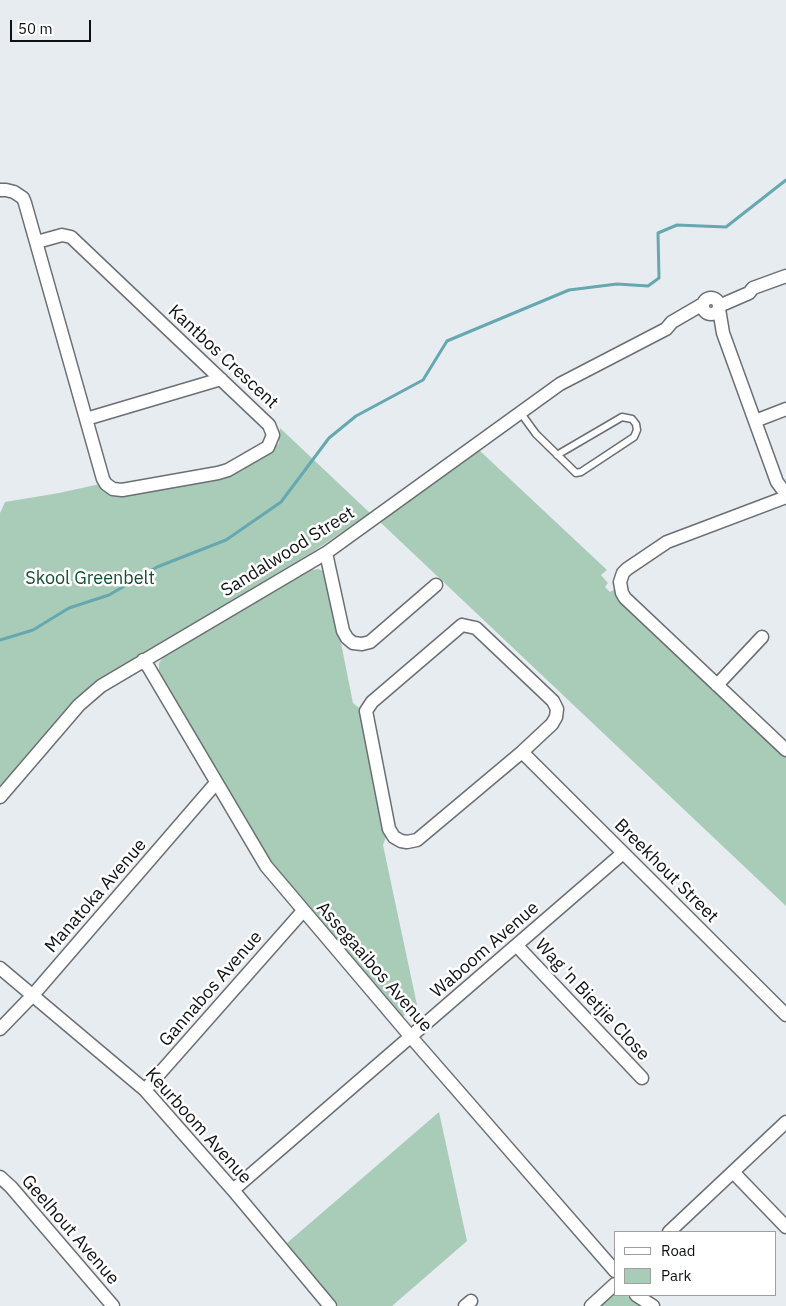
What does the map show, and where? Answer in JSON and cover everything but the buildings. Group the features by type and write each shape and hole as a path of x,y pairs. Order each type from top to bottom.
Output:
{"street":[{"name":"Kantbos Crescent","path":"0,190 10,190 23,198 106,484 113,489 122,490 223,472 268,447 273,435 269,425 71,237 62,235 36,242"},
{"name":"Sandalwood Street","path":"0,797 86,698 100,686 326,553 560,384 666,328 672,322 712,307 746,288 753,288 786,276"},
{"path":"712,307 777,482 786,495 666,542 627,569 621,577 620,588 625,598 786,750"},
{"path":"86,418 221,379"},
{"path":"755,420 786,409"},
{"path":"326,553 343,631 353,643 362,644 370,642 436,585"},
{"path":"462,625 472,626 555,704 557,713 555,720 522,752 417,840 401,841 394,837 389,829 366,711 372,702 458,627 462,625"},
{"path":"717,684 762,637"},
{"name":"Assegaaibos Avenue","path":"143,660 150,668 266,866 303,912 614,1270"},
{"name":"Breekhout Street","path":"522,752 786,1015"},
{"name":"Manatoka Avenue","path":"0,1029 33,995 216,783"},
{"name":"Waboom Avenue","path":"233,1190 624,853"},
{"name":"Gannabos Avenue","path":"145,1090 303,912"},
{"name":"Wag 'n Bietjie Close","path":"516,946 642,1078"},
{"name":"Keurboom Avenue","path":"0,968 145,1090 233,1190 330,1306"},
{"path":"670,1231 786,1122"},
{"path":"733,1172 786,1227"},
{"name":"Geelhout Avenue","path":"0,1177 11,1187 114,1306"},
{"path":"591,1306 614,1285"},
{"path":"637,1296 653,1306"}],"lane":[{"path":"520,412 536,434 571,470 576,473 581,472 634,437 637,430 636,424 632,418 622,418 557,455"}],"green space":[{"name":"Skool Greenbelt","path":"280,428 370,513 311,553 93,683 69,706 0,787 0,513 5,502 100,484 107,491 235,472 269,454 279,443"},
{"path":"479,450 607,570 601,575 608,583 605,587 610,592 615,589 620,600 786,757 786,906 380,522"},
{"path":"319,569 325,572 328,578 353,703 362,710 387,834 383,845 417,1005 402,1017 273,867 159,671 159,663 166,654 312,570"},
{"path":"439,1112 467,1241 392,1306 338,1306 287,1243"},
{"path":"614,1295 627,1296 640,1306 600,1306"}],"waterway":[{"path":"0,640 33,630 69,608 109,595 157,567 226,540 281,502 329,438 356,416 423,380 447,341 569,290 617,284 648,286 659,278 658,233 677,225 726,227 786,180"}]}
